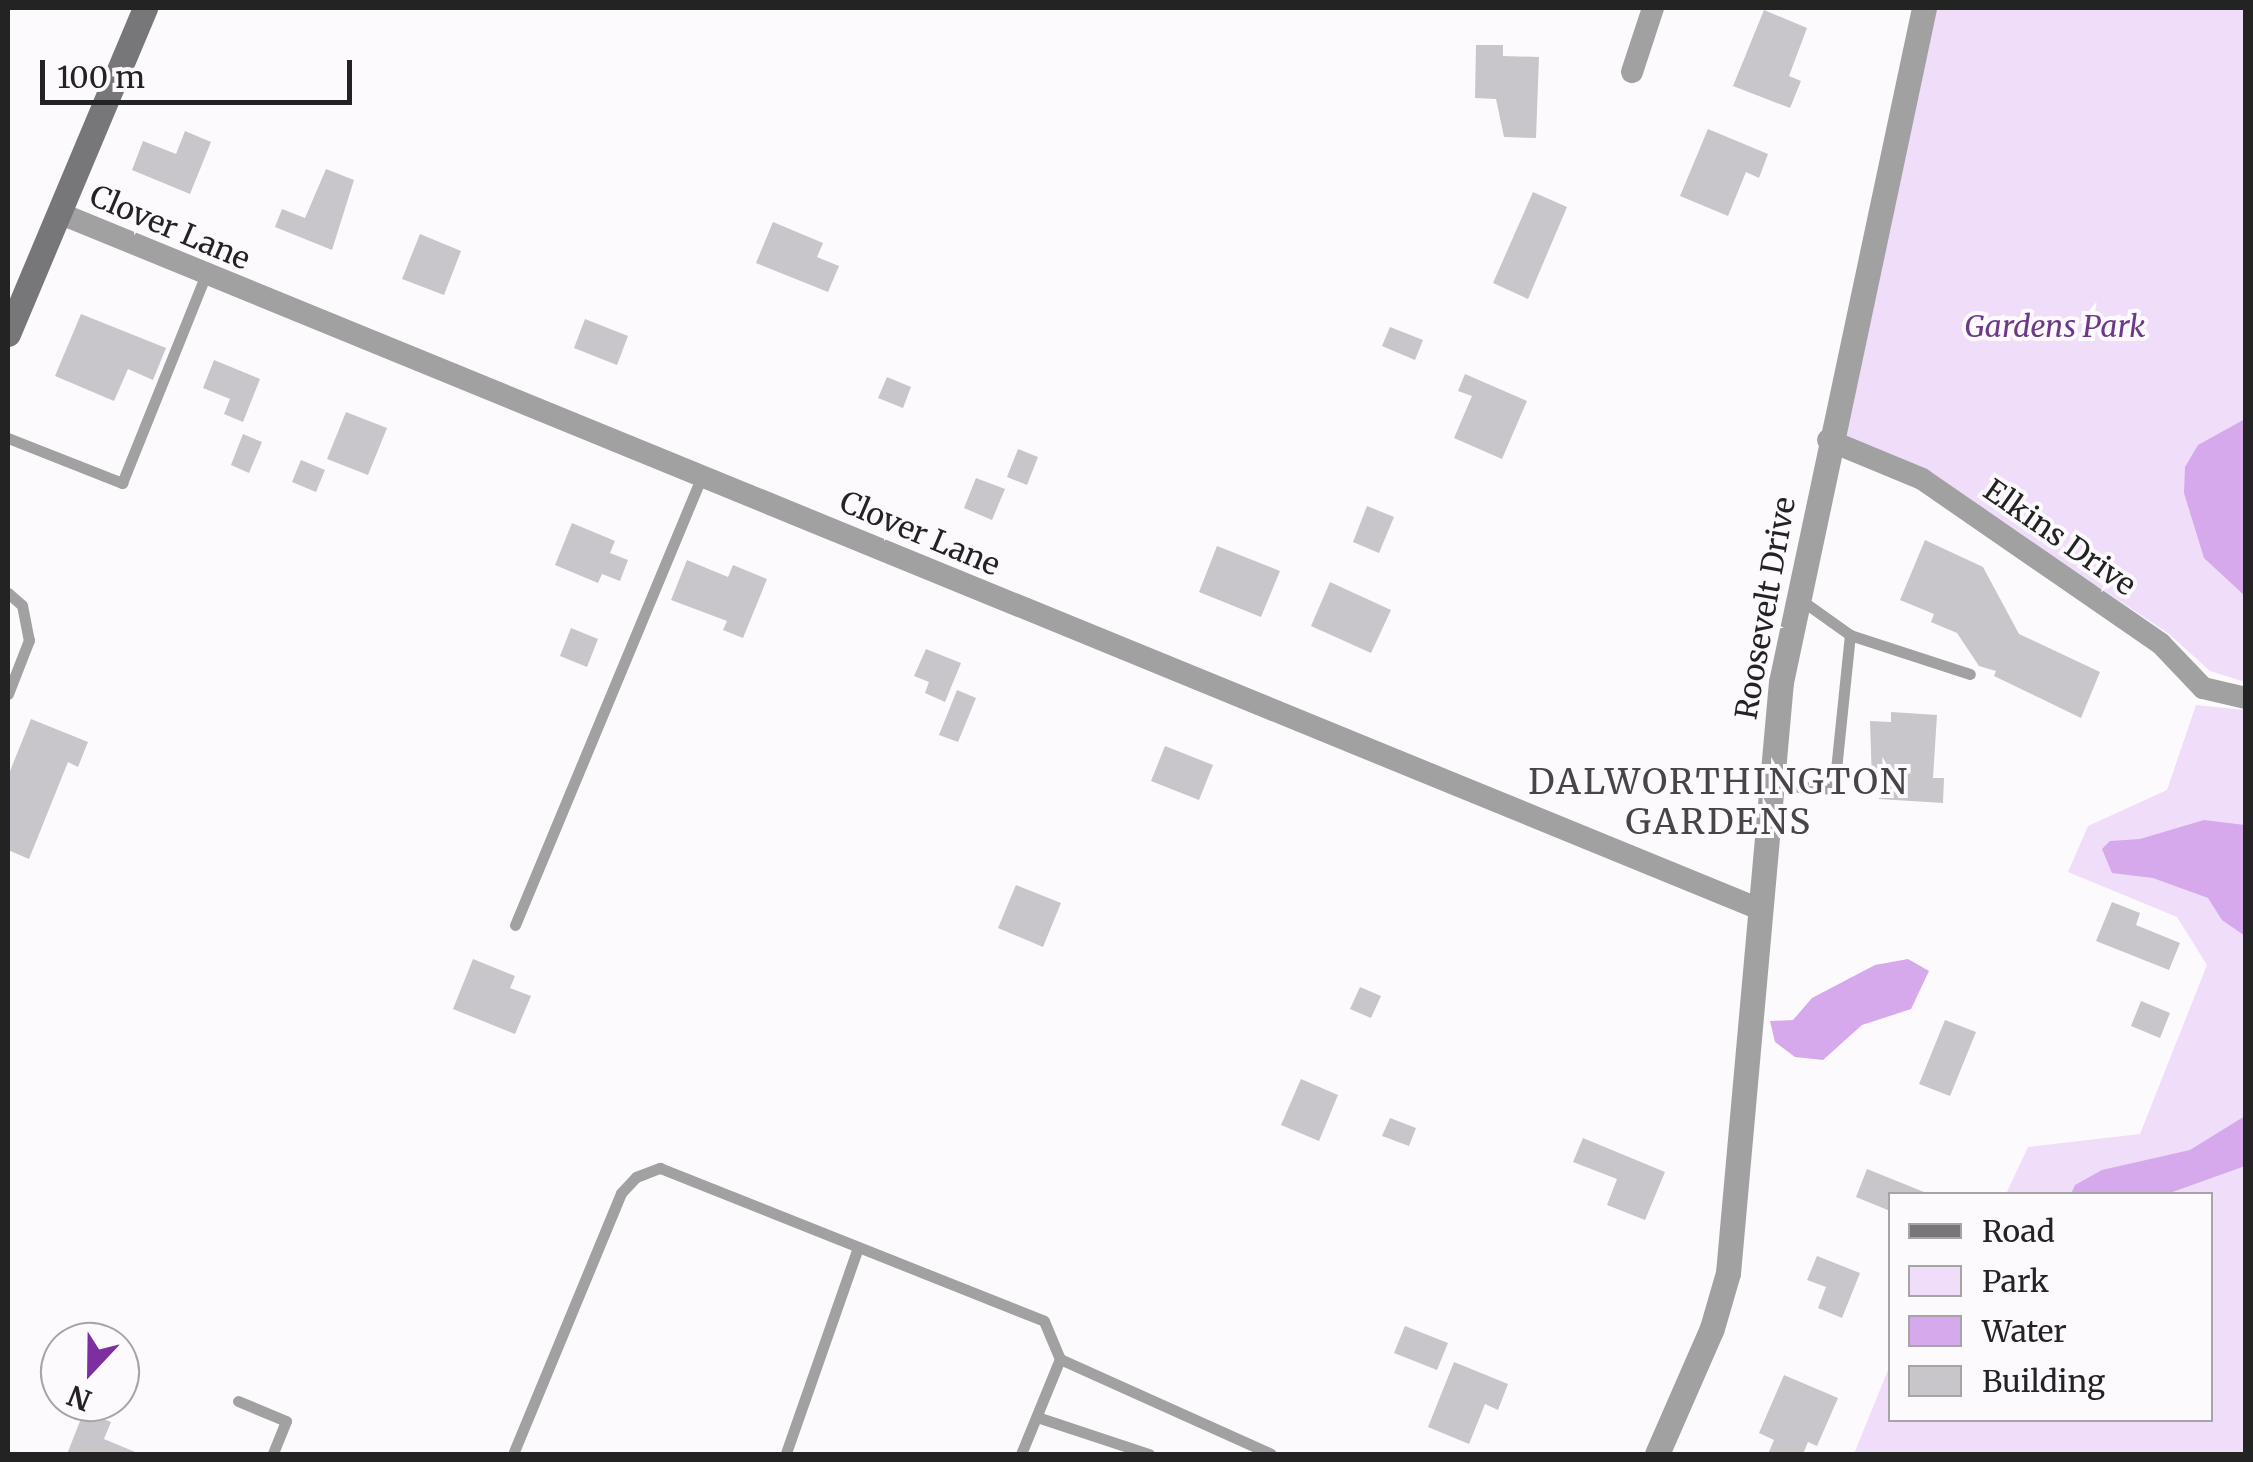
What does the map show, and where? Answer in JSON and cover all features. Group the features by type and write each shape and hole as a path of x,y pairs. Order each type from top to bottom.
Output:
{"main road":[{"path":"8,334 145,8"}],"street":[{"path":"1632,72 1653,8"},
{"name":"Roosevelt Drive","path":"1656,1454 1712,1328 1728,1273 1758,909 1798,598 1828,440 1924,8"},
{"name":"Clover Lane","path":"59,213 1758,909"},
{"name":"Elkins Drive","path":"1828,440 1922,478 2160,644 2203,688 2246,698"}],"lane":[{"path":"8,438 122,483 206,274"},
{"path":"515,926 702,476"},
{"path":"8,593 22,604 30,640 8,694"},
{"path":"1798,598 1850,635 1970,674"},
{"path":"1771,786 1834,789 1850,635"},
{"path":"513,1454 621,1193 636,1177 660,1168 1044,1320 1060,1359 1040,1418 1021,1454"},
{"path":"787,1454 858,1246"},
{"path":"1060,1359 1271,1454"},
{"path":"238,1400 286,1421 273,1454"},
{"path":"1040,1418 1150,1454"}],"green space":[{"name":"Gardens Park","path":"1930,8 2245,8 2245,682 2210,671 2169,634 2009,527 1838,433"},
{"path":"2196,705 2245,710 2245,1454 1854,1454 1888,1370 1888,1422 2213,1422 2213,1192 2007,1192 2028,1147 2140,1134 2207,965 2177,917 2068,872 2088,826 2167,790"}],"water":[{"path":"2245,419 2245,596 2204,558 2184,493 2185,467 2198,445"},
{"path":"2204,820 2245,825 2245,936 2222,920 2208,898 2153,878 2112,873 2102,849 2110,841 2140,839"},
{"path":"1908,959 1929,971 1911,1009 1862,1025 1823,1060 1795,1057 1775,1042 1770,1021 1793,1020 1812,998 1875,965"},
{"path":"2245,1116 2245,1166 2173,1192 2072,1192 2075,1185 2102,1170 2190,1150"}],"building":[{"path":"1764,10 1807,28 1789,76 1801,81 1790,108 1733,86"},
{"path":"1476,45 1503,45 1503,56 1539,57 1536,138 1504,137 1496,99 1475,98"},
{"path":"1708,129 1768,154 1759,178 1746,172 1728,216 1680,196"},
{"path":"185,131 211,142 190,194 132,170 143,141 176,154"},
{"path":"326,169 354,180 332,250 275,227 282,209 305,218"},
{"path":"1533,192 1567,207 1528,299 1493,283"},
{"path":"773,222 823,243 817,257 839,266 828,292 756,263"},
{"path":"420,234 461,251 444,295 402,279"},
{"path":"81,314 166,348 153,380 128,369 114,401 55,376"},
{"path":"585,319 628,336 617,365 574,348"},
{"path":"1390,327 1423,340 1415,360 1382,346"},
{"path":"214,360 260,379 243,422 224,414 230,399 203,388"},
{"path":"1465,374 1527,401 1502,459 1454,438 1472,396 1458,391"},
{"path":"887,377 911,387 903,408 878,398"},
{"path":"346,412 387,428 368,475 327,459"},
{"path":"243,434 262,442 249,473 231,465"},
{"path":"1018,449 1038,457 1027,485 1007,477"},
{"path":"301,460 325,470 316,492 292,482"},
{"path":"976,478 1005,489 992,520 964,508"},
{"path":"1367,506 1394,517 1379,553 1353,542"},
{"path":"572,523 615,541 610,553 628,560 620,581 602,574 598,583 555,565"},
{"path":"1925,540 1983,567 2019,634 2100,672 2081,718 1994,676 1996,671 1979,666 1957,633 1931,622 1934,614 1900,600"},
{"path":"1217,546 1280,571 1261,617 1199,592"},
{"path":"687,560 728,577 733,565 767,579 743,638 723,630 727,621 671,600"},
{"path":"1330,582 1391,610 1371,653 1311,626"},
{"path":"571,628 598,639 587,667 560,656"},
{"path":"926,649 961,663 945,702 925,693 929,682 914,676"},
{"path":"957,690 976,698 958,742 939,735"},
{"path":"1891,712 1937,715 1933,778 1944,778 1943,803 1879,799 1880,783 1872,782 1870,721 1891,722"},
{"path":"31,719 88,742 78,767 68,762 29,859 8,850 8,776"},
{"path":"1165,746 1213,765 1199,800 1151,781"},
{"path":"1016,885 1061,903 1043,947 998,928"},
{"path":"2112,902 2140,913 2136,925 2180,943 2169,970 2096,941"},
{"path":"473,959 515,976 510,988 531,996 515,1034 453,1009"},
{"path":"1360,987 1381,996 1371,1018 1350,1009"},
{"path":"2141,1001 2170,1013 2160,1038 2131,1026"},
{"path":"1945,1020 1976,1032 1950,1096 1919,1084"},
{"path":"1301,1079 1338,1095 1319,1141 1281,1125"},
{"path":"1390,1118 1416,1128 1409,1146 1382,1136"},
{"path":"1583,1138 1665,1172 1645,1220 1607,1205 1617,1179 1573,1162"},
{"path":"1867,1169 1924,1192 1888,1192 1888,1210 1856,1197"},
{"path":"1817,1256 1860,1273 1842,1318 1818,1308 1826,1287 1807,1280"},
{"path":"1405,1326 1448,1343 1437,1370 1394,1353"},
{"path":"1454,1362 1508,1384 1498,1410 1485,1404 1469,1444 1428,1427"},
{"path":"1784,1375 1838,1398 1817,1446 1808,1442 1803,1454 1768,1454 1774,1440 1759,1433"},
{"path":"80,1422 111,1422 104,1439 140,1454 67,1454"}],"district":[{"name":"DALWORTHINGTON GARDENS","path":"1719,802"}]}
